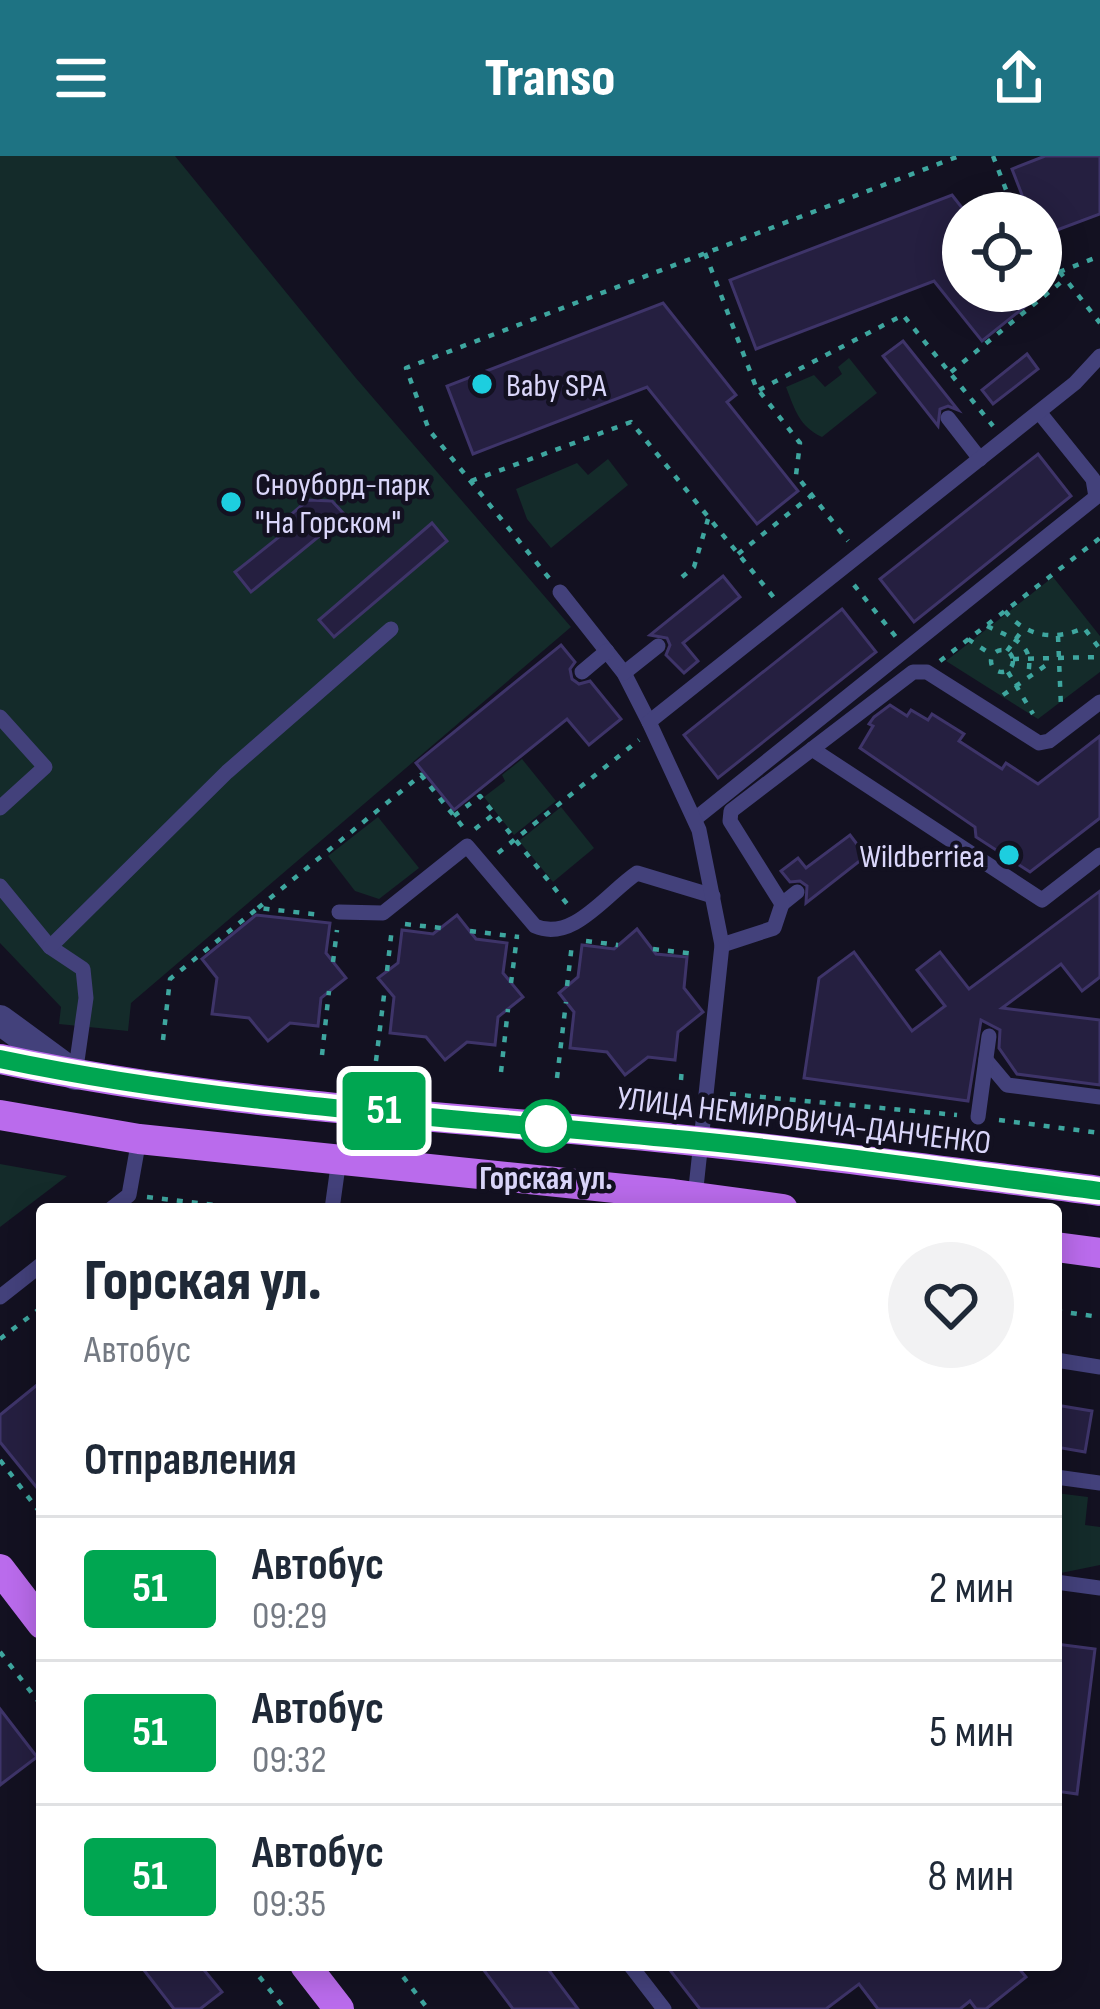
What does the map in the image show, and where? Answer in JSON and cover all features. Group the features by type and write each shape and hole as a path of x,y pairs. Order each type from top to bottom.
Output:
{"main road":[{"name":"УЛИЦА НЕМИРОВИЧА-ДАНЧЕНКО","path":"0,1059 75,1075 346,1108 702,1142 1100,1191"},
{"path":"0,1115 139,1139 739,1203"},
{"path":"1062,1248 1100,1253"},
{"path":"0,1569 36,1616"},
{"path":"310,1971 339,2009"}],"street":[{"path":"0,1020 75,1075"}],"lane":[{"path":"651,725 1040,412 1100,356"},
{"path":"694,819 1096,497 1093,478 1040,412"},
{"path":"948,418 980,459"},
{"path":"560,592 625,673 694,819 713,896 722,945 695,1197"},
{"path":"50,947 227,772 391,629"},
{"path":"625,673 658,646"},
{"path":"582,672 607,652"},
{"path":"782,904 728,816 913,672 926,672 1040,743 1100,702"},
{"path":"0,717 45,767 0,808"},
{"path":"812,749 1042,900 1100,855"},
{"path":"338,918 382,914 464,847 471,848 538,929 562,931 637,873 713,896"},
{"path":"0,886 50,947 83,969 86,998 75,1075"},
{"path":"722,945 774,928 782,904 797,892"},
{"path":"978,1117 989,1036"},
{"path":"986,1060 1006,1085 1100,1097"},
{"path":"119,1203 129,1195 139,1139"},
{"path":"333,1203 339,1159"},
{"path":"0,1297 36,1269"},
{"path":"1062,1361 1100,1367"},
{"path":"1062,1478 1100,1483"},
{"path":"1062,1583 1100,1588"},
{"path":"636,1971 664,2009"}],"path":[{"path":"560,592 429,430 406,368 959,156"},
{"path":"993,156 1007,192"},
{"path":"705,253 759,390 800,443 796,475 860,555"},
{"path":"1062,271 1100,256"},
{"path":"1062,275 1100,323"},
{"path":"951,372 1065,280"},
{"path":"759,390 898,316 908,318 1004,440"},
{"path":"471,481 631,422 786,613"},
{"path":"738,554 812,495"},
{"path":"682,577 694,567 709,517"},
{"path":"926,672 1100,538"},
{"path":"842,569 907,651"},
{"path":"1005,611 1024,628 1058,636 1084,628 1100,653 1013,659"},
{"path":"986,626 1017,638 1031,659 1027,678"},
{"path":"1007,651 1024,628"},
{"path":"1058,636 1063,730"},
{"path":"968,639 992,655 995,670 1007,671"},
{"path":"992,655 1007,651 1013,659"},
{"path":"999,699 1056,658"},
{"path":"1007,671 1013,659"},
{"path":"1007,671 1038,724"},
{"path":"484,864 651,725"},
{"path":"163,1040 170,979 421,775 469,834"},
{"path":"454,816 479,796 579,919"},
{"path":"258,908 338,918 333,962"},
{"path":"376,922 441,928"},
{"path":"387,971 393,922"},
{"path":"511,983 517,937"},
{"path":"567,986 573,940 618,945"},
{"path":"653,949 695,954"},
{"path":"376,1060 386,987"},
{"path":"322,1055 329,991"},
{"path":"557,1078 566,1002"},
{"path":"501,1072 508,1009"},
{"path":"681,1080 682,1067"},
{"path":"730,1094 1100,1133"},
{"path":"129,1195 189,1203"},
{"path":"0,1339 36,1312"},
{"path":"1062,1312 1100,1317"},
{"path":"0,1460 36,1506"},
{"path":"0,1652 36,1698"},
{"path":"255,1971 285,2009"},
{"path":"399,1971 428,2009"}],"green space":[{"name":"Сноуборд-парк \"На Горском\"","path":"0,156 175,156 355,377 571,627 131,1003 128,1031 59,1024 61,1007 0,943"},
{"path":"849,358 877,393 822,437 803,422 786,387 814,375 825,387 842,374 838,367"},
{"path":"608,459 628,485 551,548 527,519 516,489 577,463 588,475"},
{"path":"1053,577 1100,636 1100,672 1038,719 946,661"},
{"path":"522,759 556,801 514,835 484,797"},
{"path":"561,807 594,848 553,882 519,841"},
{"path":"378,817 419,868 379,899 355,891 328,856"},
{"path":"0,1164 67,1176 0,1227"},
{"path":"1062,1494 1088,1497 1085,1525 1100,1527 1100,1565 1062,1573"}],"building":[{"path":"1045,156 1100,156 1100,214 1062,228 1062,192 1021,192 1012,169"},
{"path":"942,199 942,291 934,281 756,349 730,280"},
{"path":"663,303 736,395 727,402 798,491 757,524 647,387 473,454 447,386"},
{"path":"959,312 1018,312 982,341"},
{"path":"903,341 958,410 940,409 938,426 883,356"},
{"path":"1027,354 1038,369 993,404 982,390"},
{"path":"1038,454 1071,496 914,622 880,579"},
{"path":"308,500 332,501 345,515 251,592 235,572 279,537 281,523"},
{"path":"432,523 447,541 334,637 319,620"},
{"path":"723,576 740,597 683,643 698,661 684,673 666,655 667,638 650,635"},
{"path":"842,609 876,652 718,778 684,735"},
{"path":"561,645 575,662 570,669 572,679 579,684 590,681 621,719 589,745 567,719 454,810 416,763"},
{"path":"890,705 907,716 911,710 928,720 932,714 964,734 959,741 1002,769 1006,763 1038,784 1100,736 1100,818 1030,872 976,837 975,827 860,748 873,726 869,724"},
{"path":"850,835 866,856 806,903 807,886 790,882 781,871 798,858 806,868"},
{"path":"1100,891 1100,977 1082,991 1061,964 1002,1008 1100,1020 1100,1085 1017,1074 999,1048 1000,1030 981,1020 968,1101 804,1078 819,978 854,952 912,1031 945,1006 917,970 940,952 969,989"},
{"path":"256,915 330,923 326,953 346,978 321,998 318,1026 290,1023 268,1041 249,1018 212,1014 217,978 202,959"},
{"path":"457,915 476,939 507,943 503,973 523,997 498,1017 495,1045 467,1042 445,1060 426,1037 390,1033 394,997 378,978 398,963 402,930 433,934"},
{"path":"637,929 656,954 687,957 684,988 703,1012 678,1032 675,1060 648,1057 625,1075 607,1052 570,1048 574,1012 559,993 578,977 582,945 614,949"},
{"path":"36,1386 36,1487 0,1442 0,1415"},
{"path":"1062,1406 1092,1411 1085,1452 1062,1448"},
{"path":"1062,1645 1095,1649 1077,1794 1062,1792"},
{"path":"0,1709 36,1758 0,1785"},
{"path":"145,1971 205,1971 222,1992 200,2009 174,2009"},
{"path":"484,1971 550,1971 578,2009 513,2009"},
{"path":"671,1971 1021,1971 1026,1977 986,2009 976,2009 970,2001 960,2009 878,2009 859,1984 826,2009 700,2009"}],"bus line":[{"name":"51","path":"0,1059 75,1075 346,1108 684,1139 1100,1191"}],"place":[{"name":"Baby SPA","path":"482,384"},
{"name":"Сноуборд-парк \"На Горском\"","path":"231,502"},
{"name":"Wildberriea","path":"1009,855"},
{"name":"Горская ул.","path":"546,1126"}]}
